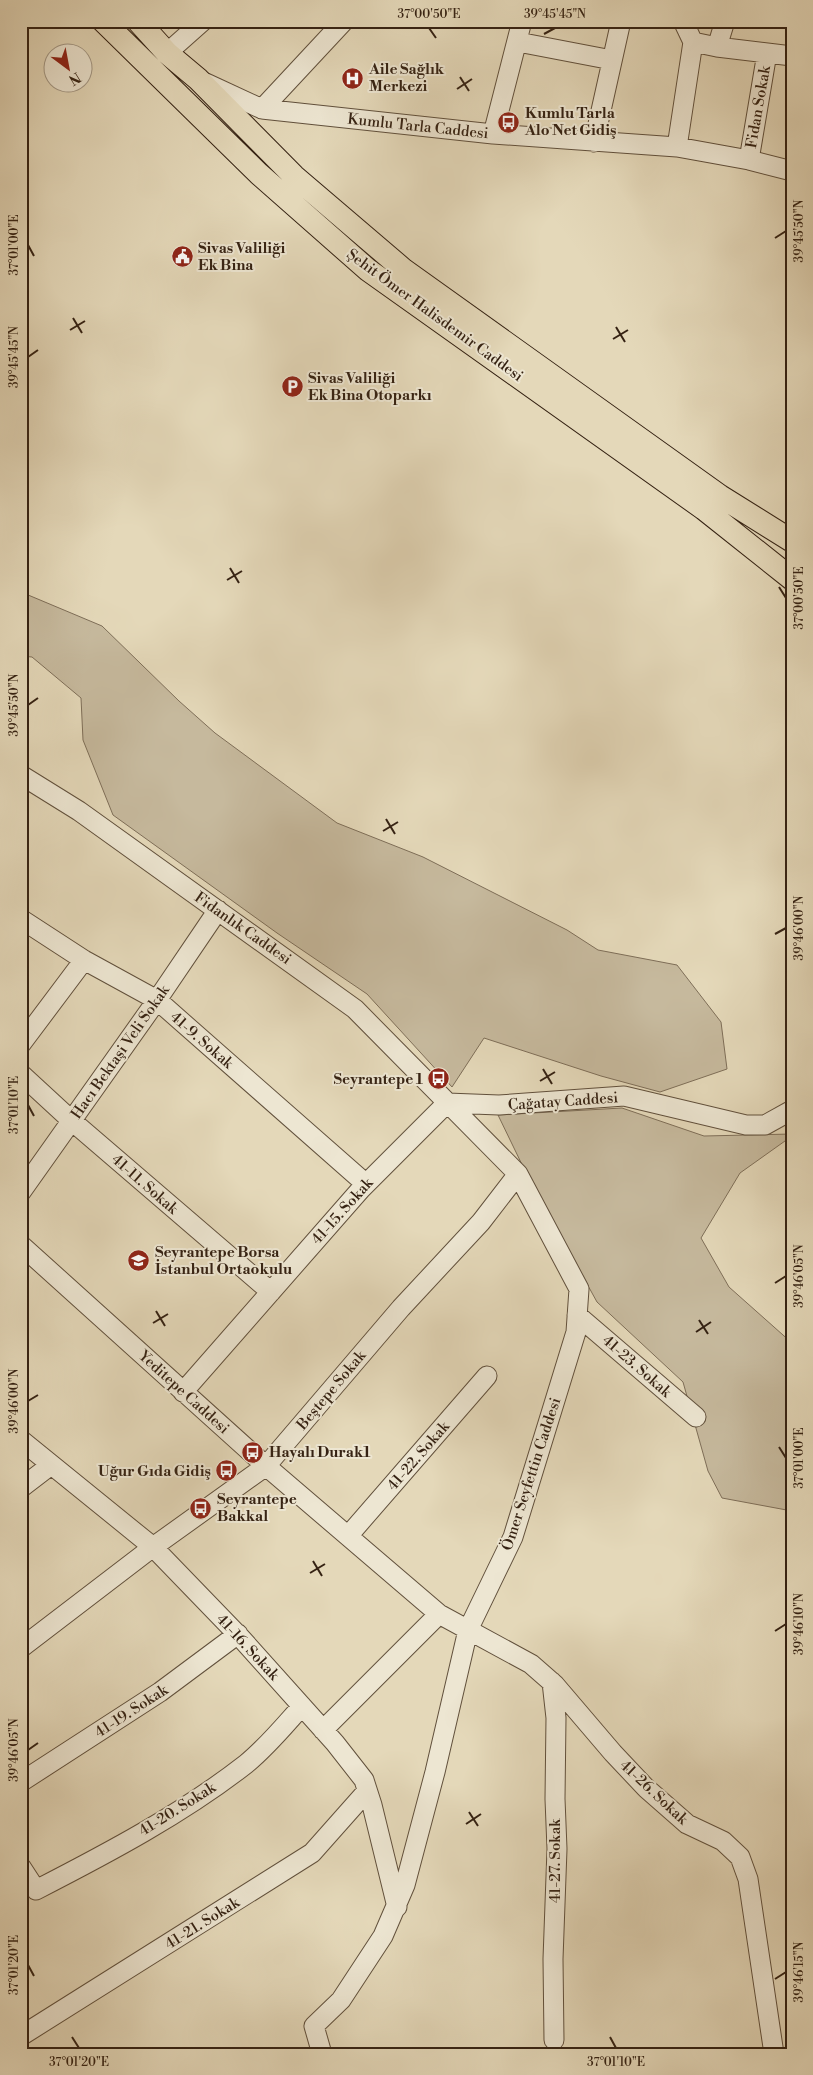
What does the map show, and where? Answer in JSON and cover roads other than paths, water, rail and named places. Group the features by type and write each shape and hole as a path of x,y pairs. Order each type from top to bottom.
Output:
{"main road":[{"name":"Şehit Ömer Halisdemir Caddesi","path":"103,21 259,174 368,270 704,509 792,579"},
{"name":"Şehit Ömer Halisdemir Caddesi","path":"138,21 168,53 198,79 294,176 404,270 720,496 792,541"}],"street":[{"path":"168,53 203,21"},
{"path":"262,109 344,21"},
{"path":"493,134 522,21"},
{"path":"594,142 621,21"},
{"path":"676,147 693,42 683,21"},
{"path":"717,47 725,21"},
{"path":"518,42 612,60"},
{"path":"693,42 717,47 792,56"},
{"name":"Fidan Sokak","path":"749,160 767,53"},
{"name":"Kumlu Tarla Caddesi","path":"198,79 262,109 493,134 676,147 749,160 792,171"},
{"name":"Fidanlık Caddesi","path":"21,775 79,812 355,1008 447,1103"},
{"name":"Hacı Bektaşi Veli Sokak","path":"21,1192 157,1000 218,910"},
{"name":"41-9. Sokak","path":"21,919 84,960 157,1000 366,1184"},
{"path":"21,1044 84,960"},
{"name":"41-11. Sokak","path":"21,1074 72,1121 271,1292"},
{"name":"Çağatay Caddesi","path":"447,1103 499,1105 624,1096 746,1125 765,1125 792,1110"},
{"name":"Ömer Seyfettin Caddesi","path":"322,2054 314,2026 327,2015 346,1992 383,1936 405,1885 435,1772 468,1630 513,1538 576,1332 579,1289 518,1174 447,1103"},
{"name":"41-15. Sokak","path":"183,1392 366,1184 447,1103"},
{"name":"Beştepe Sokak","path":"21,1648 153,1547 266,1466 401,1308 481,1222 518,1174"},
{"name":"Yeditepe Caddesi","path":"21,1245 266,1466 439,1614 468,1630"},
{"name":"41-23. Sokak","path":"577,1315 696,1417"},
{"name":"41-22. Sokak","path":"348,1536 487,1376"},
{"name":"41-16. Sokak","path":"21,1440 153,1547 238,1634 323,1730 364,1780 397,1907"},
{"path":"21,1488 51,1465"},
{"path":"323,1730 439,1614"},
{"name":"41-26. Sokak","path":"468,1630 531,1664 552,1682 646,1788 687,1824 723,1841 740,1857 748,1879 774,2054"},
{"name":"41-19. Sokak","path":"21,1782 160,1692 238,1634"},
{"name":"41-27. Sokak","path":"552,1682 556,1718 555,1800 557,1849 553,1959 554,2040"},
{"name":"41-20. Sokak","path":"21,1867 36,1890 123,1844 204,1794 247,1763 302,1706"},
{"name":"41-21. Sokak","path":"21,2036 312,1853 367,1792"}],"place":[{"name":"Aile Sağlık Merkezi","path":"353,78"},
{"name":"Kumlu Tarla Alo Net Gidiş","path":"509,122"},
{"name":"Sivas Valiliği Ek Bina","path":"182,257"},
{"name":"Sivas Valiliği Ek Bina Otoparkı","path":"292,387"},
{"name":"Seyrantepe 1","path":"439,1079"},
{"name":"Seyrantepe Borsa İstanbul Ortaokulu","path":"139,1261"},
{"name":"Hayalı Durak1","path":"253,1452"},
{"name":"Uğur Gıda Gidiş","path":"227,1471"},
{"name":"Seyrantepe Bakkal","path":"201,1508"}]}
